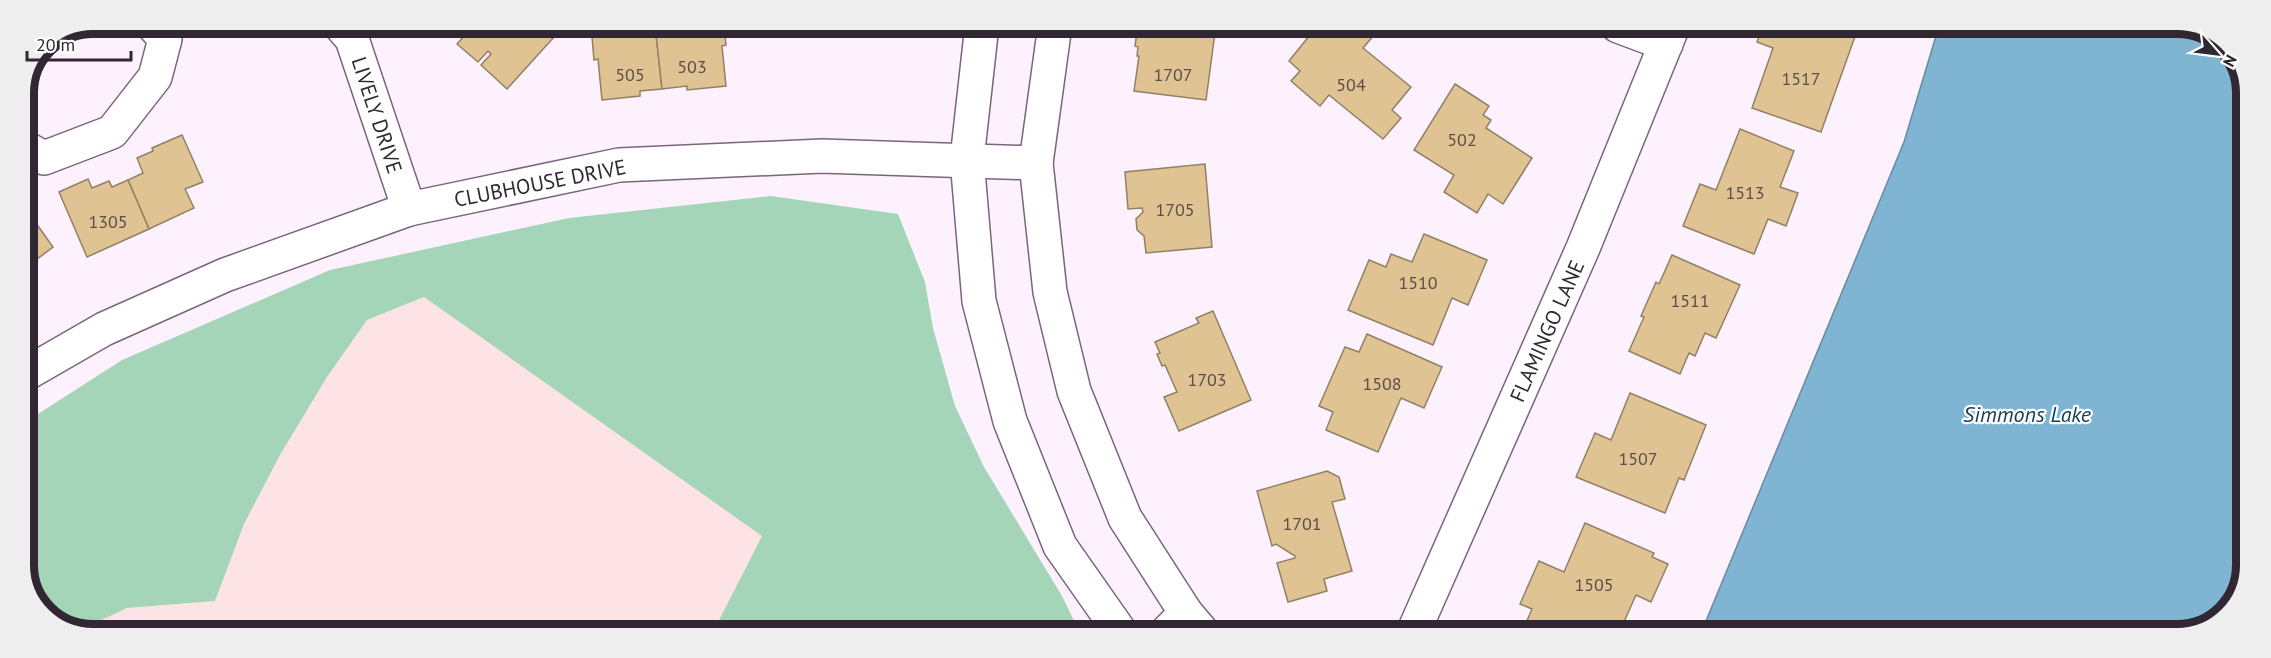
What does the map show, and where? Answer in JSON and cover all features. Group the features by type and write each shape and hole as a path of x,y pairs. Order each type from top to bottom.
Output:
{"street":[{"path":"34,153 44,158 112,132 155,77 165,39 161,34"},
{"name":"LIVELY DRIVE","path":"348,34 352,39 408,209"},
{"path":"980,34 967,159 979,302 1010,421 1060,546 1115,624"},
{"path":"1054,34 1036,163 1050,292 1074,391 1125,518 1184,624"},
{"name":"FLAMINGO LANE","path":"1417,624 1584,248 1669,35"},
{"name":"CLUBHOUSE DRIVE","path":"35,369 104,329 225,275 408,209 620,165 822,156 1036,163"}],"shaded area":[{"path":"424,297 763,536 717,624 93,624 127,608 215,601 244,524 280,455 327,377 367,320"}],"green space":[{"path":"771,196 898,214 925,282 933,328 955,406 984,467 1062,596 1076,624 717,624 762,536 424,297 367,320 327,377 280,455 244,524 215,601 127,608 93,624 61,614 44,597 39,587 35,568 35,416 122,360 330,270 569,218"}],"water":[{"name":"Simmons Lake","path":"1937,34 2178,34 2207,42 2229,64 2236,90 2236,572 2227,597 2207,616 2178,624 1705,624 1904,142"}],"building":[{"path":"466,34 557,34 507,89 481,65 491,54 488,51 478,62 457,44"},
{"path":"592,34 656,34 662,89 640,91 640,96 602,100 598,59 594,60"},
{"path":"656,34 725,34 726,45 722,46 726,86 687,90 687,86 662,89"},
{"path":"1137,34 1215,34 1206,100 1134,91 1139,56 1137,56 1138,47 1135,46"},
{"path":"1311,34 1373,34 1363,48 1411,87 1392,110 1401,118 1383,139 1329,95 1320,106 1291,81 1300,71 1289,61"},
{"path":"1760,34 1856,34 1821,132 1752,108 1773,48 1757,42"},
{"path":"1455,84 1489,106 1483,115 1491,120 1486,128 1532,158 1503,204 1488,194 1477,213 1444,192 1454,175 1414,150"},
{"path":"1740,129 1794,151 1780,187 1798,193 1786,226 1768,219 1754,254 1683,226 1700,184 1716,190"},
{"path":"182,135 203,182 185,189 194,208 149,229 128,180 143,173 137,158 153,151 152,148"},
{"path":"1205,164 1212,247 1146,253 1144,236 1137,230 1136,219 1143,212 1142,208 1128,209 1125,172"},
{"path":"88,179 92,188 109,181 112,187 128,180 149,229 87,257 59,192"},
{"path":"34,221 53,247 34,261"},
{"path":"1424,234 1487,260 1468,305 1452,298 1433,345 1348,310 1369,260 1386,267 1391,254 1412,262"},
{"path":"1672,255 1740,285 1716,338 1705,333 1695,356 1689,353 1680,374 1629,351 1656,282 1659,284"},
{"path":"1213,311 1251,400 1179,431 1164,397 1177,392 1165,365 1162,366 1155,342 1199,323 1196,318"},
{"path":"1367,334 1442,367 1424,408 1401,398 1378,452 1326,430 1333,412 1319,406 1345,347 1359,352"},
{"path":"1630,393 1706,425 1684,480 1679,478 1665,513 1576,477 1595,433 1611,440"},
{"path":"1327,471 1339,477 1345,499 1332,502 1352,571 1324,579 1327,591 1288,602 1277,563 1295,558 1295,556 1276,544 1272,546 1257,491"},
{"path":"1585,523 1654,553 1652,557 1668,564 1651,602 1636,595 1623,624 1569,624 1562,621 1561,624 1525,624 1532,609 1520,604 1539,561 1564,572"}]}
